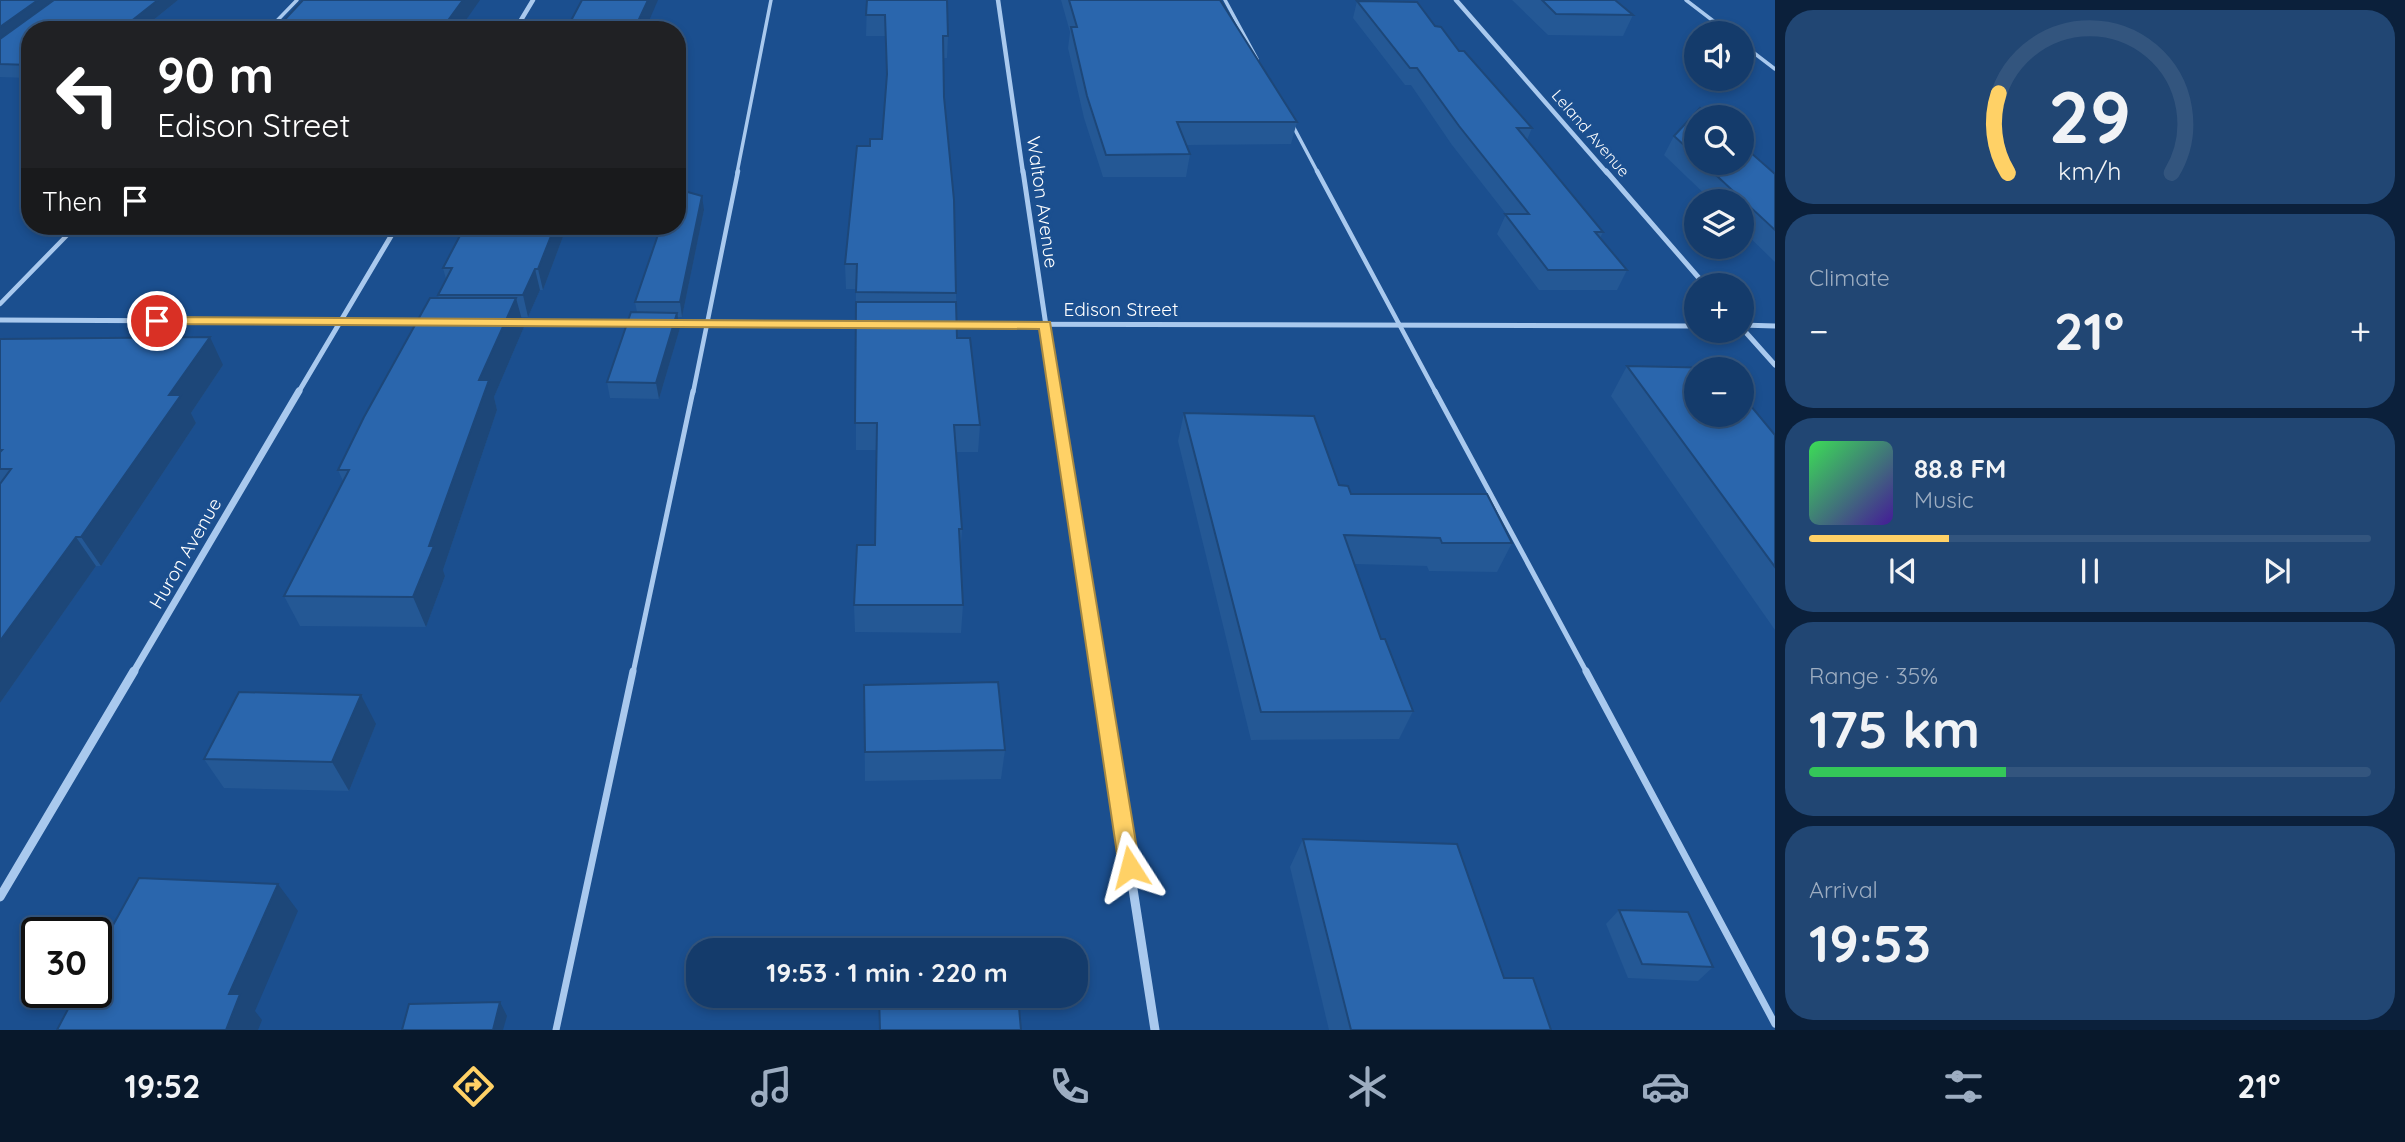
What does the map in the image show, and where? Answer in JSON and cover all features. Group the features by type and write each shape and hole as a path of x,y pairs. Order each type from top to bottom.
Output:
{"street":[{"path":"520,21 533,0"},
{"name":"Walton Avenue","path":"998,0 1045,325 1155,1030"},
{"name":"Leland Avenue","path":"1456,0 1695,273"},
{"name":"Huron Avenue","path":"0,897 392,235"},
{"path":"0,320 435,322"},
{"path":"503,322 640,322"},
{"path":"654,322 870,323"},
{"name":"Edison Street","path":"937,324 1684,326"},
{"path":"1754,326 1775,326"},
{"path":"1754,341 1775,365"}],"lane":[{"path":"277,21 297,0"},
{"path":"556,1030 708,322 771,0"},
{"path":"1225,0 1258,60"},
{"path":"1686,0 1713,21"},
{"path":"1754,53 1775,69"},
{"path":"1290,121 1775,1024"},
{"path":"0,304 67,235"}],"building":[{"path":"0,0 38,0 0,27"},
{"path":"54,0 158,0 131,21 25,21"},
{"path":"303,0 463,0 448,21 283,21"},
{"path":"582,0 648,0 638,21 571,21"},
{"path":"867,0 947,0 948,36 943,36 944,97 954,200 956,293 856,292 857,264 845,264 857,146 870,146 870,139 882,139 887,74 885,15 866,15"},
{"path":"1069,0 1220,0 1297,122 1177,122 1190,154 1106,155 1087,96 1071,27 1077,27"},
{"path":"1542,0 1615,0 1633,15 1556,14"},
{"path":"1357,1 1417,2 1435,26 1441,27 1459,51 1464,51 1532,128 1517,128 1603,232 1595,232 1627,270 1548,270 1505,214 1529,214 1417,68 1410,68"},
{"path":"21,24 21,65 0,64 0,39"},
{"path":"1684,125 1684,145 1674,136"},
{"path":"1754,155 1775,174 1775,230 1754,210 1754,189 1731,189 1716,175 1754,175"},
{"path":"686,192 702,196 680,302 635,302 658,235 686,235"},
{"path":"460,235 551,235 538,269 535,269 523,295 438,295 452,268 443,268"},
{"path":"430,298 516,298 479,380 489,380 429,546 434,546 413,597 284,596 349,470 338,470"},
{"path":"856,302 956,302 957,338 970,338 980,425 954,425 962,529 959,529 963,605 854,605 857,545 875,545 877,423 855,423"},
{"path":"631,312 677,313 656,383 607,382"},
{"path":"210,337 169,395 181,395 81,537 76,537 0,641 0,484 11,469 0,469 0,339"},
{"path":"1627,366 1684,367 1684,427 1754,427 1754,410 1775,435 1775,567"},
{"path":"1184,413 1314,416 1339,485 1348,486 1351,494 1487,494 1512,543 1442,543 1440,538 1344,535 1381,639 1385,639 1413,711 1261,712"},
{"path":"998,682 1005,750 865,752 864,685"},
{"path":"239,692 361,695 332,762 204,759"},
{"path":"1303,839 1457,844 1504,978 1533,978 1551,1030 1351,1030"},
{"path":"139,878 278,884 229,994 240,994 226,1030 57,1030 69,1008 112,1008 112,927"},
{"path":"1619,910 1688,912 1713,967 1642,964"},
{"path":"500,1002 493,1030 402,1030 409,1004"},
{"path":"879,1008 1019,1008 1021,1030 880,1030"}],"route":[{"path":"157,321 1045,325 1130,867"}]}
